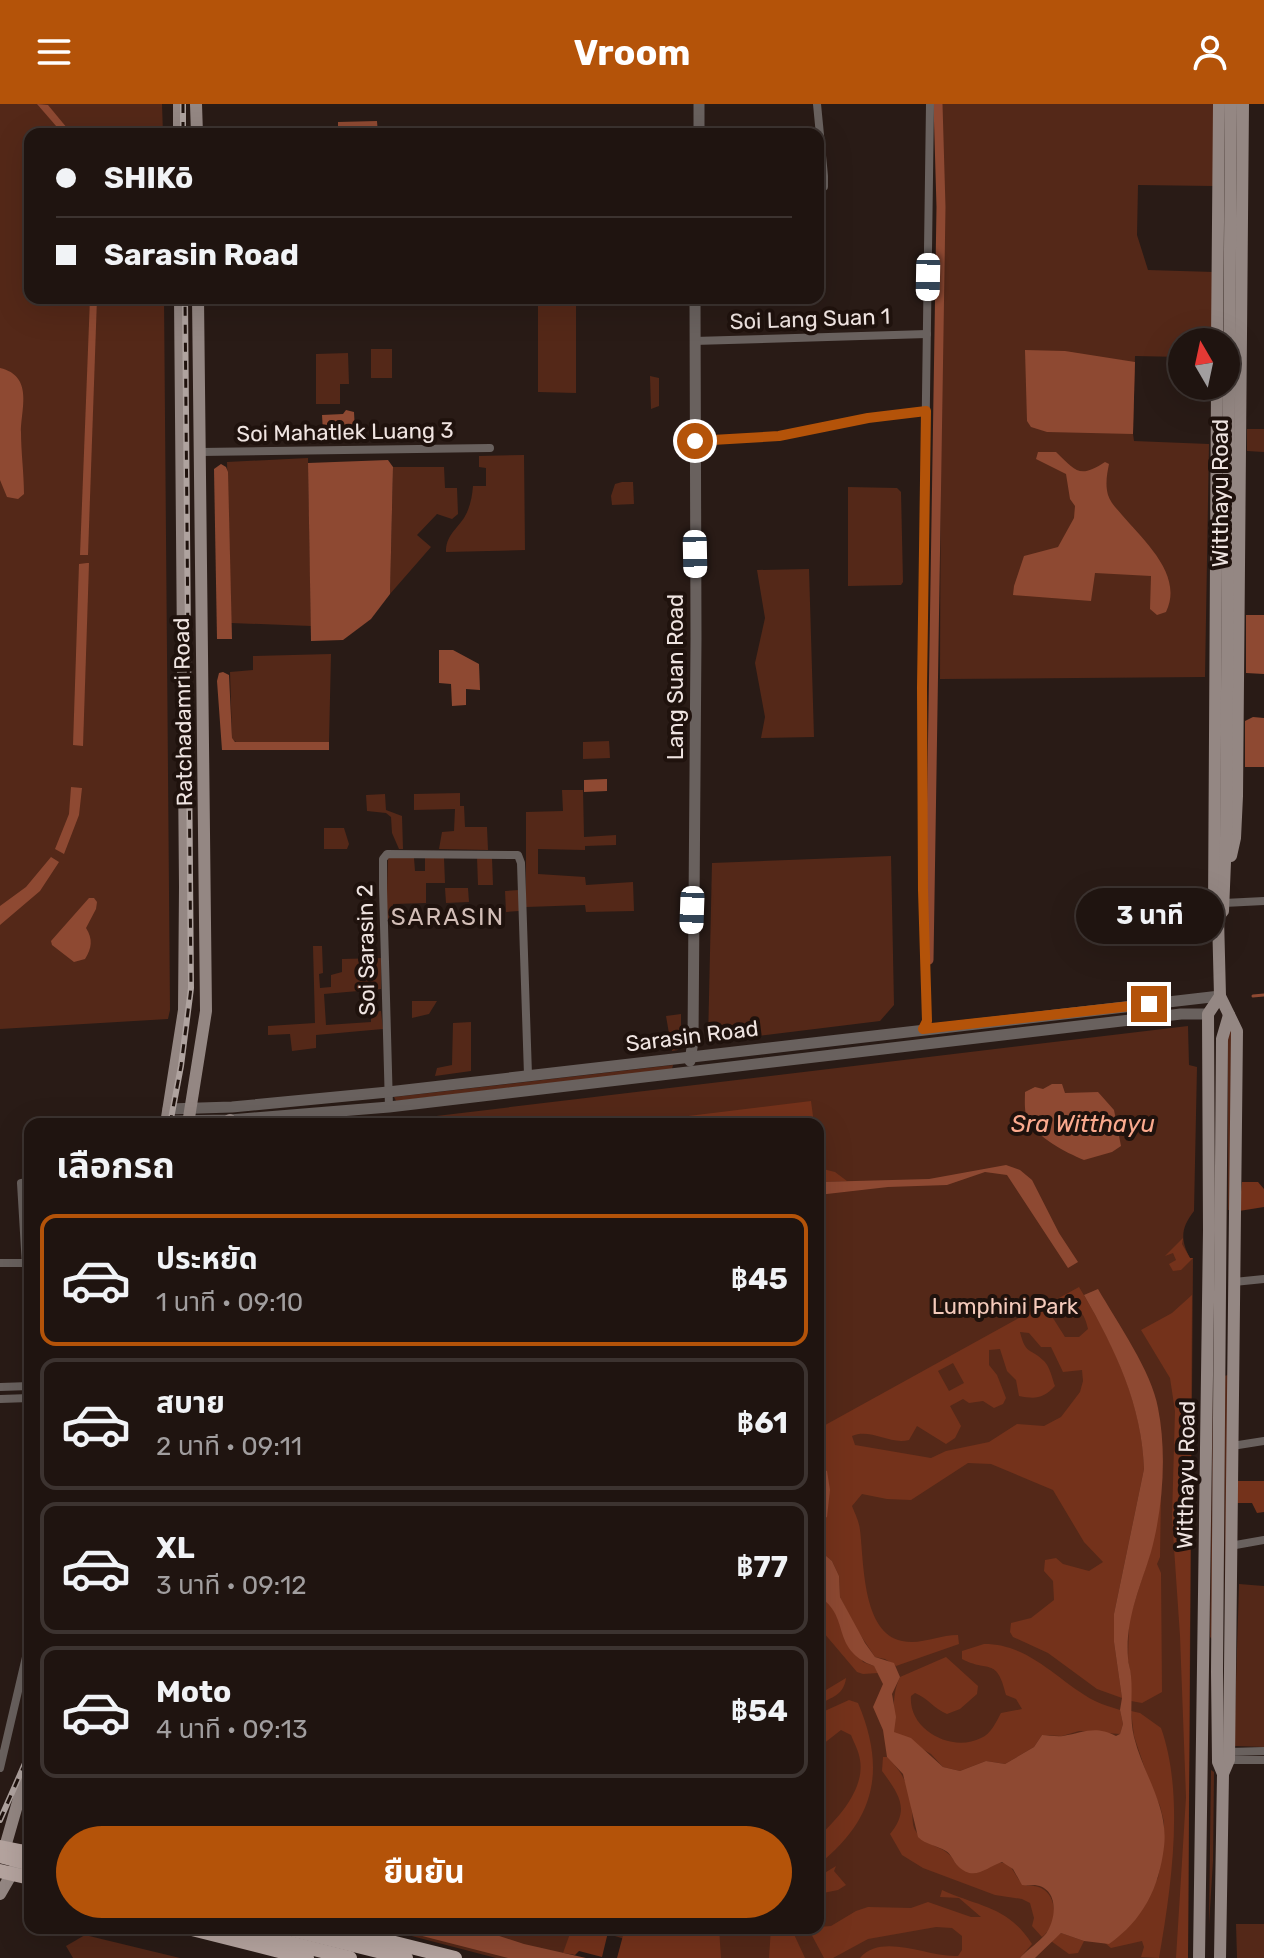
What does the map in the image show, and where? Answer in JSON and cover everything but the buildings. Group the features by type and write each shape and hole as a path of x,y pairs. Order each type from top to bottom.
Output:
{"main road":[{"path":"179,104 179,128"},
{"path":"196,104 197,128"},
{"path":"1217,328 1219,104"},
{"name":"Witthayu Road","path":"1227,577 1240,451 1231,104"},
{"name":"Witthayu Road","path":"1220,1359 1234,1282 1228,1230 1222,1032 1229,1015 1220,996 1218,917 1214,901 1226,697 1228,470 1243,104"},
{"name":"Ratchadamri Road","path":"167,1118 184,1010 180,304"},
{"name":"Ratchadamri Road","path":"189,1118 206,1011 198,304"},
{"name":"Witthayu Road","path":"1218,400 1227,577 1226,697 1232,792 1224,903 1218,917"},
{"path":"1228,470 1240,451"},
{"path":"183,647 202,647"},
{"path":"185,829 204,830"},
{"path":"1208,1014 1220,996"},
{"name":"Witthayu Road","path":"1208,1014 1220,1359 1217,1651 1225,1755 1218,1762 1223,1774 1220,1958"},
{"name":"Witthayu Road","path":"1199,1958 1203,1752 1230,1546 1232,1446 1220,1359 1228,1230"},
{"path":"1203,1752 1225,1755"},
{"path":"24,1780 2,1853 24,1853"},
{"path":"0,1894 3,1876 24,1857"},
{"path":"3,1876 24,1878"},
{"path":"3,1876 24,1883"},
{"path":"220,1934 307,1958"},
{"path":"254,1934 350,1958"},
{"path":"309,1934 406,1958"},
{"path":"359,1934 455,1958"}],"street":[{"path":"699,104 699,128"},
{"path":"817,104 819,128"},
{"path":"923,1029 927,1021 922,703 930,104"},
{"name":"Lang Suan Road","path":"692,1057 695,304"},
{"name":"Soi Lang Suan 1","path":"694,341 927,334"},
{"path":"695,441 779,436 868,418 926,411"},
{"name":"Soi Mahatlek Luang 3","path":"200,452 490,448"},
{"name":"Soi Sarasin 2","path":"389,1107 384,1004 383,859 387,854 513,854 520,860 528,1075"},
{"path":"1224,903 1264,901"},
{"name":"Sarasin Road","path":"167,1118 189,1118 304,1101 1220,996"},
{"name":"Sarasin Road","path":"267,1118 677,1075 1153,1017 1208,1014"},
{"path":"677,1075 692,1057"},
{"path":"322,1099 318,1107 324,1113"},
{"path":"304,1101 311,1105 312,1110 308,1114"},
{"path":"0,1263 24,1262"},
{"path":"1234,1282 1264,1279"},
{"path":"0,1387 24,1386"},
{"path":"0,1399 24,1398"},
{"path":"1232,1446 1264,1441"},
{"path":"1230,1546 1264,1540"},
{"path":"0,1768 24,1666"},
{"path":"1225,1755 1264,1751"},
{"path":"1225,1755 1264,1760"}],"green space":[{"path":"0,104 162,104 163,128 24,128 24,304 164,304 170,1010 168,1019 0,1029"},
{"path":"942,104 1214,104 1213,186 1138,185 1137,235 1148,270 1214,272 1213,328 1168,328 1168,357 1135,356 1133,434 1134,441 1209,444 1205,677 940,679"},
{"path":"538,304 576,304 576,393 538,392"},
{"path":"371,349 392,349 392,378 371,378"},
{"path":"348,353 349,384 340,384 340,404 316,404 316,354"},
{"path":"650,376 659,378 659,406 651,409"},
{"path":"1247,429 1264,429 1264,452 1247,451"},
{"path":"524,455 525,550 446,552 449,538 468,510 473,486 486,486 486,468 479,467 479,456"},
{"path":"308,458 311,626 231,623 227,462"},
{"path":"393,467 444,467 445,488 457,488 458,514 452,519 437,514 417,535 431,547 390,594"},
{"path":"633,482 634,504 612,505 615,484"},
{"path":"848,487 897,488 901,492 901,585 848,586"},
{"path":"809,569 814,737 761,738 765,717 755,663 765,618 757,570"},
{"path":"331,654 329,742 236,742 232,739 230,672 253,670 253,656"},
{"path":"609,741 610,758 583,759 583,742"},
{"path":"562,790 583,790 584,837 616,835 616,845 585,846 585,850 538,849 538,874 585,877 586,885 633,882 634,911 586,912 585,905 526,907 526,812 563,811"},
{"path":"460,793 465,827 487,827 488,850 439,849 442,832 454,831 455,809 414,810 414,794"},
{"path":"385,794 386,810 402,816 403,849 399,849 392,833 391,817 386,813 367,811 366,795"},
{"path":"324,828 344,828 349,844 347,849 324,849"},
{"path":"891,856 894,1005 880,1021 708,1042 712,863"},
{"path":"477,857 492,858 493,885 478,885"},
{"path":"388,858 414,858 415,871 425,871 425,858 444,858 445,883 426,883 426,903 393,904 393,920 386,920"},
{"path":"445,888 468,888 469,902 446,903"},
{"path":"519,890 519,911 506,912 505,891"},
{"path":"313,946 322,946 320,988 331,987 331,975 342,972 342,959 381,958 381,989 324,994 326,1025 371,1022 371,1012 381,1011 383,1029 316,1035 316,1048 292,1051 290,1034 268,1035 268,1026 315,1023"},
{"path":"412,1001 437,1001 429,1014 412,1018"},
{"path":"681,1014 681,1045 678,1050 672,1051 666,1016"},
{"path":"471,1022 471,1071 435,1076 437,1068 452,1065 453,1023"},
{"name":"Lumphini Park","path":"1188,1026 1189,1065 1197,1067 1194,1211 1183,1234 1187,1251 1193,1258 1188,1958 643,1958 634,1942 609,1934 824,1934 824,1118 419,1118"},
{"path":"1228,1030 1232,1030 1230,1210 1228,1210"},
{"path":"673,1065 672,1069 396,1101 394,1097"},
{"path":"1228,1375 1225,1623 1224,1376"},
{"path":"1213,1382 1212,1639 1210,1637"},
{"path":"1239,1584 1264,1586 1264,1747 1234,1746"},
{"path":"1211,1770 1214,1772 1213,1861 1209,1925"},
{"path":"1236,1924 1264,1924 1264,1958 1237,1958"},
{"name":"Lumphini Park","path":"404,1934 594,1934 554,1958 496,1958"},
{"path":"85,1935 180,1958 73,1958 66,1946"}],"shaded area":[{"path":"811,1101 813,1118 672,1118"},
{"path":"824,1169 835,1172 847,1181 824,1182"},
{"path":"1242,1182 1258,1182 1264,1189 1264,1207 1239,1211"},
{"path":"1183,1238 1182,1244 1193,1258 1181,1270 1173,1271 1169,1264 1176,1260 1173,1253 1165,1256"},
{"path":"1079,1287 1124,1374 1142,1444 1144,1469 1114,1614 1114,1642 1122,1698 1097,1689 1048,1653 1013,1637 1010,1632 1011,1623 1031,1618 1054,1600 1053,1581 1044,1571 1045,1560 1056,1558 1063,1564 1089,1571 1103,1562 1084,1542 1053,1490 991,1464 968,1463 911,1500 862,1494 852,1506 859,1527 864,1577 872,1611 879,1625 889,1635 902,1641 916,1642 958,1635 959,1644 896,1666 875,1657 840,1597 839,1576 832,1561 824,1554 827,1471 824,1469 824,1426 1044,1304 1065,1337 1079,1337 1088,1329 1083,1316 1059,1298","holes":["1020,1332 1029,1333 1041,1347 1051,1347 1063,1372 1082,1370 1080,1392 1061,1417 1044,1426 1017,1424 989,1442 946,1451 931,1458 855,1445 852,1436 859,1434 909,1440 917,1426 946,1444 955,1438 961,1426 950,1406 963,1399 969,1403 983,1401 994,1408 1003,1404 1006,1398 997,1375 989,1365 989,1350 1000,1349 1007,1371 1016,1380 1019,1396 1043,1396 1055,1386 1044,1361 1022,1340","953,1363 964,1383 949,1391 938,1371"]},
{"path":"1192,1295 1188,1958 1176,1958 1186,1797 1172,1518 1175,1411 1170,1378 1141,1330 1172,1313"},
{"path":"1236,1481 1264,1481 1264,1512 1257,1513 1252,1503 1237,1503"},
{"path":"1161,1493 1160,1557 1157,1564 1161,1573 1162,1692 1142,1703 1131,1701 1129,1620 1151,1550"},
{"path":"824,1599 829,1602 863,1662 874,1666 878,1673 857,1672 824,1633"},
{"path":"984,1644 1016,1650 1081,1693 1120,1710 1123,1724 1120,1734 1079,1731 1062,1736 1042,1735 1034,1747 1005,1764 986,1761 960,1771 943,1767 931,1754 893,1732 894,1697 900,1677 946,1657 978,1686 977,1694 960,1709 947,1714 920,1695 915,1693 911,1696 917,1719 934,1735 957,1743 970,1742 988,1734 1001,1713 1022,1709 1016,1699 1006,1695 995,1670 962,1659 962,1651"},
{"path":"846,1678 840,1692 824,1702 824,1687 826,1690"},
{"path":"849,1700 858,1703 867,1727 873,1771 864,1811 853,1830 824,1860 824,1831 848,1803 860,1771 859,1757 851,1735 841,1730 824,1743 824,1711"},
{"path":"1131,1711 1140,1713 1161,1728 1172,1782 1174,1842 1159,1958 1141,1957 1142,1941 1111,1948 1105,1943 1109,1943 1158,1878 1164,1844 1164,1822 1134,1736"},
{"path":"883,1757 887,1757 902,1775 909,1795 914,1828 925,1841 947,1853 956,1864 1009,1864 1027,1886 1045,1890 1054,1913 1042,1937 1032,1926 1034,1918 1030,1903 995,1895 923,1868 902,1855 890,1834 900,1817 900,1801 882,1771"},
{"path":"836,1866 834,1871 846,1885 824,1893 824,1873"},
{"path":"942,1890 992,1909 1013,1922 1032,1944 1020,1958 860,1958 881,1947 893,1946 958,1956 962,1950 962,1936 952,1928 936,1927 868,1939 833,1958 824,1958 811,1934 824,1934 824,1927 868,1907 911,1908 928,1902 971,1917 981,1917 959,1898 940,1897"},
{"path":"1061,1933 1084,1941 1078,1953 1069,1954 1051,1941"},
{"path":"570,1934 608,1934 602,1957 579,1951 575,1955 563,1953"},
{"path":"623,1934 719,1934 721,1958 617,1958"},
{"path":"771,1934 794,1934 805,1958 769,1958"}],"water":[{"path":"37,104 48,105 67,128 58,128"},
{"path":"377,121 378,128 338,128 338,122"},
{"path":"90,304 97,304 88,555 80,555"},
{"path":"1025,350 1065,351 1135,362 1133,434 1047,432 1031,427 1027,421"},
{"path":"0,368 11,372 22,386 24,494 18,499 7,497 0,480"},
{"path":"346,410 354,412 355,431 323,432 322,415 343,414"},
{"path":"1038,452 1056,452 1068,464 1083,471 1105,462 1109,464 1107,487 1110,500 1150,547 1166,572 1170,598 1166,612 1157,615 1150,609 1151,576 1095,573 1091,601 1013,595 1024,556 1058,547 1074,518 1075,506 1070,499 1066,474 1036,459"},
{"path":"388,460 393,467 390,594 371,619 343,640 311,641 308,463"},
{"path":"221,464 228,472 232,639 217,639 214,469"},
{"path":"89,563 83,746 73,745 79,564"},
{"path":"1246,615 1264,615 1264,674 1246,673"},
{"path":"439,650 453,650 479,664 480,690 466,689 466,705 452,706 451,684 439,683"},
{"path":"219,673 229,675 232,738 235,742 329,742 329,750 222,750 217,681"},
{"path":"1253,717 1264,718 1264,767 1245,767 1245,721"},
{"path":"607,779 607,791 584,792 584,780"},
{"path":"71,787 82,788 79,815 64,854 55,849 69,814"},
{"path":"51,857 59,862 40,891 0,925 0,906 26,887"},
{"path":"89,898 97,902 86,928 91,940 90,947 85,959 74,962 51,941"},
{"name":"Sra Witthayu","path":"1062,1084 1065,1093 1098,1092 1114,1110 1121,1146 1112,1152 1084,1160 1037,1132 1027,1118 1025,1092"},
{"path":"1006,1165 1020,1170 1032,1180 1078,1262 1068,1268 1007,1175 985,1172 947,1185 888,1187 824,1194 824,1182 929,1179"},
{"path":"1098,1289 1133,1347 1149,1379 1161,1425 1163,1462 1158,1517 1131,1617 1128,1660 1133,1729 1163,1818 1164,1847 1158,1876 1147,1902 1121,1935 1109,1944 1084,1941 1061,1933 1035,1958 1020,1958 1047,1932 1054,1911 1052,1897 1043,1887 1022,1885 1013,1869 1002,1862 980,1872 969,1873 957,1865 946,1851 918,1837 903,1774 887,1757 883,1730 873,1707 883,1684 874,1666 851,1651 835,1613 824,1601 824,1554 832,1561 839,1576 840,1597 865,1643 875,1657 894,1663 900,1677 892,1694 896,1717 894,1732 911,1738 943,1767 960,1771 986,1761 1005,1764 1034,1747 1042,1735 1060,1736 1095,1730 1116,1736 1120,1734 1123,1724 1120,1710 1122,1698 1114,1642 1114,1614 1144,1469 1138,1422 1125,1378 1084,1295"},
{"path":"824,1469 830,1490 827,1517 824,1518"},
{"path":"414,1934 493,1934 586,1958 508,1958"}],"waterway":[{"path":"929,960 941,207 938,104"},
{"path":"1253,996 1264,995"}],"railway":[{"path":"183,104 183,128"},
{"path":"171,1118 191,988 185,304"},
{"path":"0,1820 24,1766"}],"district":[{"name":"SARASIN","path":"448,917"}],"route":[{"path":"695,441 779,436 868,418 926,411 922,688 927,1021 923,1029 1149,1004"}]}
